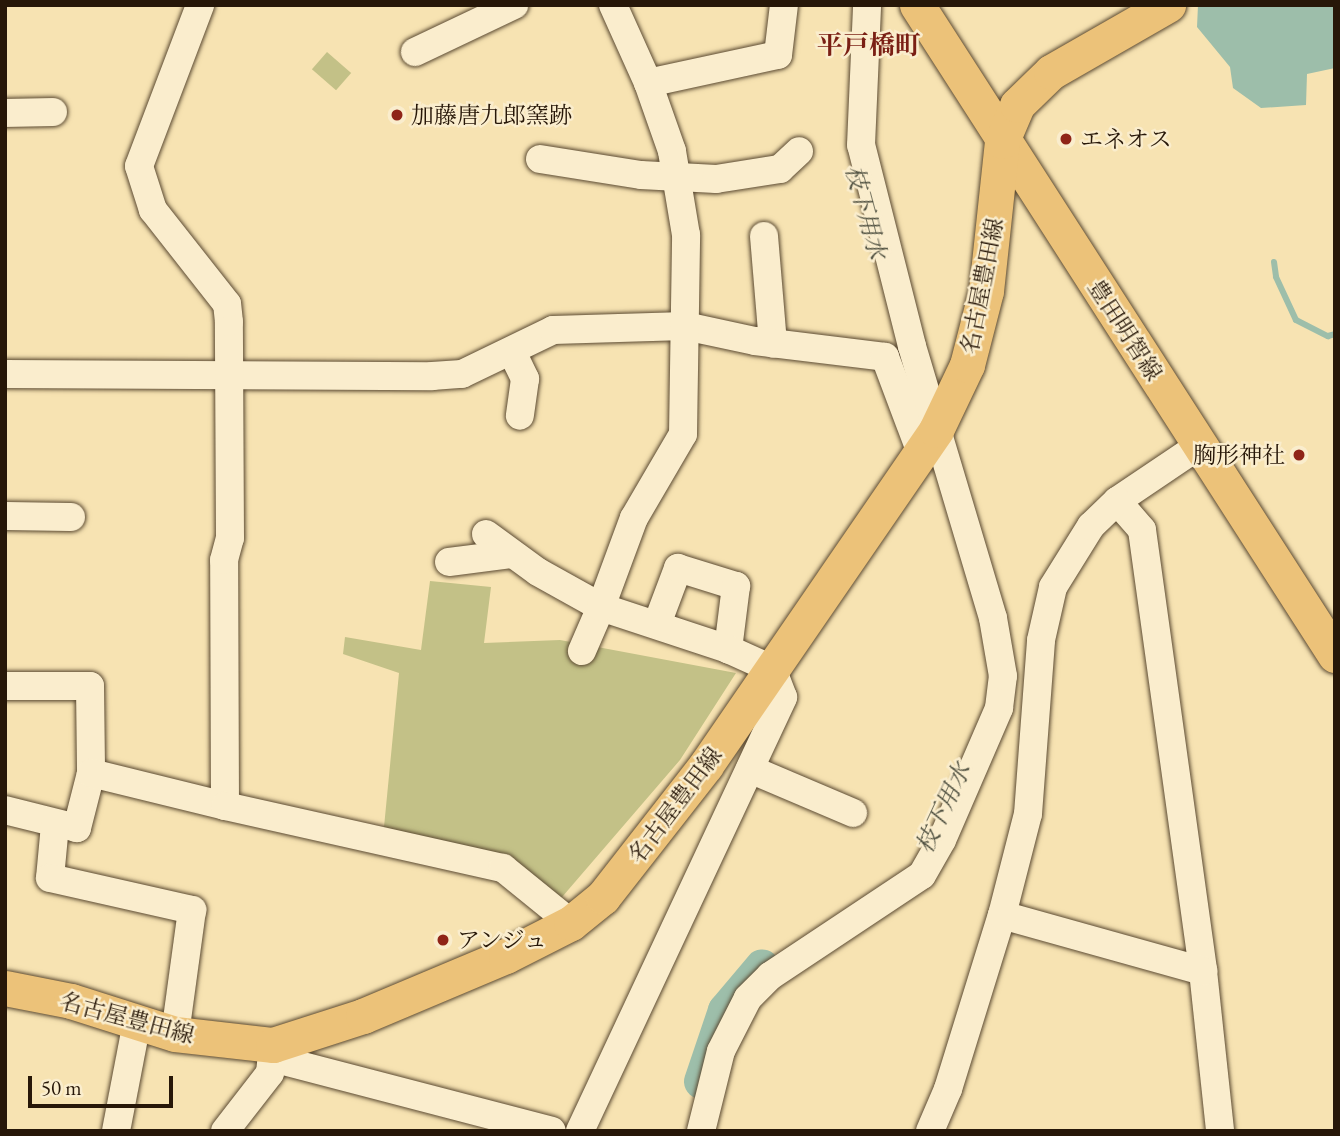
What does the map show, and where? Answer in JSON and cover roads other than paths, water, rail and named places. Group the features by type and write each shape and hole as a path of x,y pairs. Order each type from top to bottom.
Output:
{"main road":[{"name":"豊田明智線","path":"917,5 1002,141 1335,654"},
{"name":"名古屋豊田線","path":"5,988 71,1001 175,1034 272,1051 424,992 572,923 603,897 638,857 772,669 928,442 967,366 986,291 1002,141 1017,105 1051,72 1168,5"}],"street":[{"path":"200,5 139,166 153,210 227,304 230,538 224,560 225,806"},
{"path":"415,52 514,5"},
{"path":"582,651 635,518 682,434 686,236 677,178 648,83 613,5"},
{"path":"648,83 778,55 784,5"},
{"path":"867,5 861,145 928,442"},
{"path":"5,113 53,112"},
{"path":"540,159 677,178 748,177 780,169 799,151"},
{"path":"764,236 773,344"},
{"path":"5,374 462,374 553,330 685,326 773,344 885,356 928,442 993,618 1003,676 999,708 942,840 922,875 770,976 748,998 721,1051 701,1131"},
{"path":"512,352 525,379 520,416"},
{"path":"930,1131 948,1089 1002,915 1028,814 1041,640 1053,587 1091,526 1117,501 1200,445"},
{"path":"1117,501 1142,530 1203,971 1220,1131"},
{"path":"5,516 71,517"},
{"path":"486,534 512,554 601,607 728,649 772,669 783,697 580,1131"},
{"path":"449,562 512,554"},
{"path":"657,624 678,568 736,586 728,649"},
{"path":"5,687 90,686 91,774 77,828 55,825 5,810"},
{"path":"750,769 853,813"},
{"path":"91,774 503,868 572,923"},
{"path":"55,825 50,878 192,910 175,1034"},
{"path":"1002,915 1203,971"},
{"path":"117,1131 136,1023"},
{"path":"225,1131 270,1073 272,1051 552,1131"}],"waterway":[{"path":"1274,262 1276,277 1296,320 1328,336 1335,334"},
{"name":"枝下用水","path":"701,1081 725,1010 762,966"}],"place":[{"name":"加藤唐九郎窯跡","path":"397,115"},
{"name":"エネオス","path":"1066,139"},
{"name":"胸形神社","path":"1299,455"},
{"name":"アンジュ","path":"443,940"}],"district":[{"name":"平戸橋町","path":"869,46"}]}
